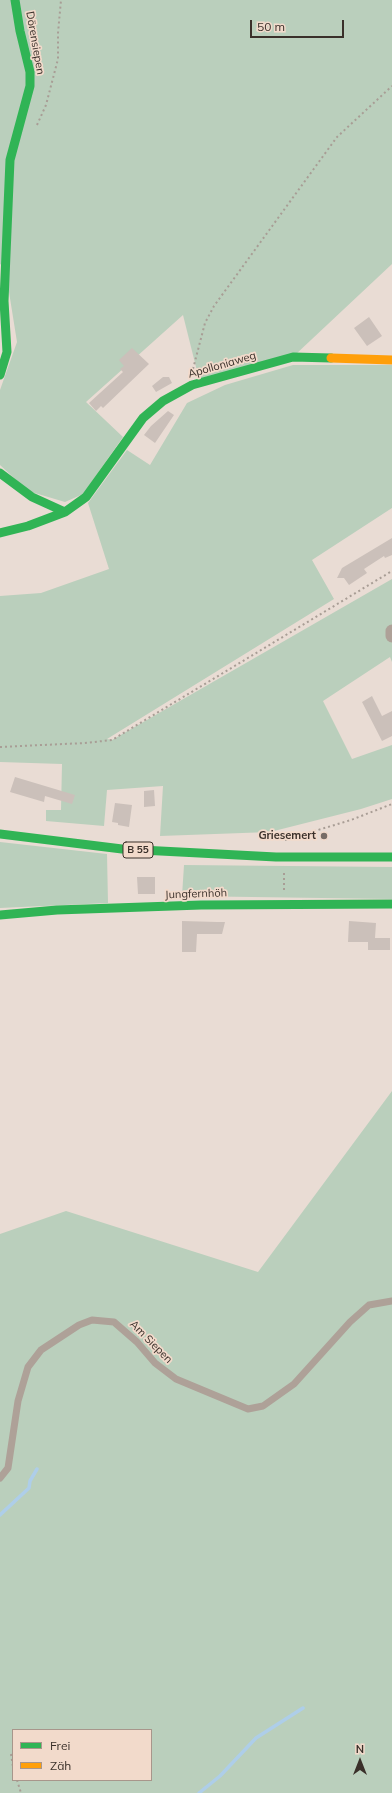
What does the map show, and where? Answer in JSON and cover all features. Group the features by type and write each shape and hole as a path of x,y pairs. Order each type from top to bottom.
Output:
{"street":[{"name":"Dörensiepen","path":"0,375 7,352 4,294 10,160 30,86 30,72 20,31 15,0"},
{"name":"Apolloniaweg","path":"0,533 28,526 65,512 86,497 143,418 163,400 192,385 293,357 392,360"},
{"path":"0,473 32,497 65,512"},
{"path":"392,631 392,636"},
{"name":"B 55","path":"0,834 122,849 276,857 392,857"},
{"name":"Jungfernhöh","path":"0,916 57,910 186,906 392,904"}],"lane":[{"name":"Am Siepen","path":"0,1478 8,1468 18,1401 28,1368 41,1350 79,1325 92,1320 114,1322 137,1342 154,1363 176,1379 248,1408 263,1406 294,1384 350,1322 369,1305 392,1301"}],"path":[{"path":"192,385 193,368 199,343 205,323 214,306 337,137 392,86"},
{"path":"0,747 85,744 112,740 392,571"},
{"path":"282,841 351,820 392,804"},
{"path":"11,1754 12,1760"},
{"path":"17,1781 21,1793"}],"green space":[{"path":"0,0 392,0 392,264 295,355 199,379 183,315 86,402 123,437 83,494 65,502 28,491 0,465 0,390 17,342 5,267 0,264"},
{"path":"293,365 392,365 392,508 312,560 334,599 107,739 112,740 392,579 392,662 390,657 323,701 352,759 392,745 392,799 361,809 270,832 160,836 163,786 107,790 104,826 46,821 46,810 61,810 62,764 0,762 0,596 41,593 109,569 88,503 127,450 150,465 187,403 225,385"},
{"path":"0,842 107,854 108,903 0,908"},
{"path":"184,865 392,867 392,899 182,896"},
{"path":"392,1091 392,1793 0,1793 0,1234 66,1211 258,1272"}],"building":[{"path":"369,317 382,336 367,346 354,328"},
{"path":"132,348 149,364 103,408 101,406 96,411 89,403 123,372 120,369 124,366 119,360"},
{"path":"163,377 169,377 172,383 156,392 152,386"},
{"path":"168,411 174,415 155,443 144,435 151,426"},
{"path":"392,538 392,555 385,558 384,556 364,569 367,573 349,585 344,578 337,578 342,568"},
{"path":"372,696 382,716 392,711 392,736 382,741 362,702"},
{"path":"15,777 75,795 72,804 45,796 44,802 10,792"},
{"path":"154,790 155,806 144,807 144,791"},
{"path":"115,803 132,805 129,827 112,822"},
{"path":"137,877 155,877 155,894 138,894"},
{"path":"182,921 225,922 222,934 197,934 196,952 182,952"},
{"path":"349,921 376,923 375,938 390,938 390,950 368,950 368,942 348,942"}],"waterway":[{"path":"0,1515 29,1488 30,1481 37,1469"},
{"path":"199,1793 220,1776 256,1738 303,1708"}],"traffic: fast":[{"path":"0,375 7,352 4,301 10,160 30,86 30,72 20,31 15,0"},
{"path":"0,533 28,526 65,512 86,497 143,418 163,401 192,385 293,357 331,358"},
{"path":"0,473 32,497 65,512"},
{"path":"0,834 122,849 276,857 392,857"},
{"path":"0,915 57,910 201,905 392,904"}],"traffic: slow":[{"path":"331,358 392,360"}],"place":[{"name":"Griesemert","path":"324,836"}]}
